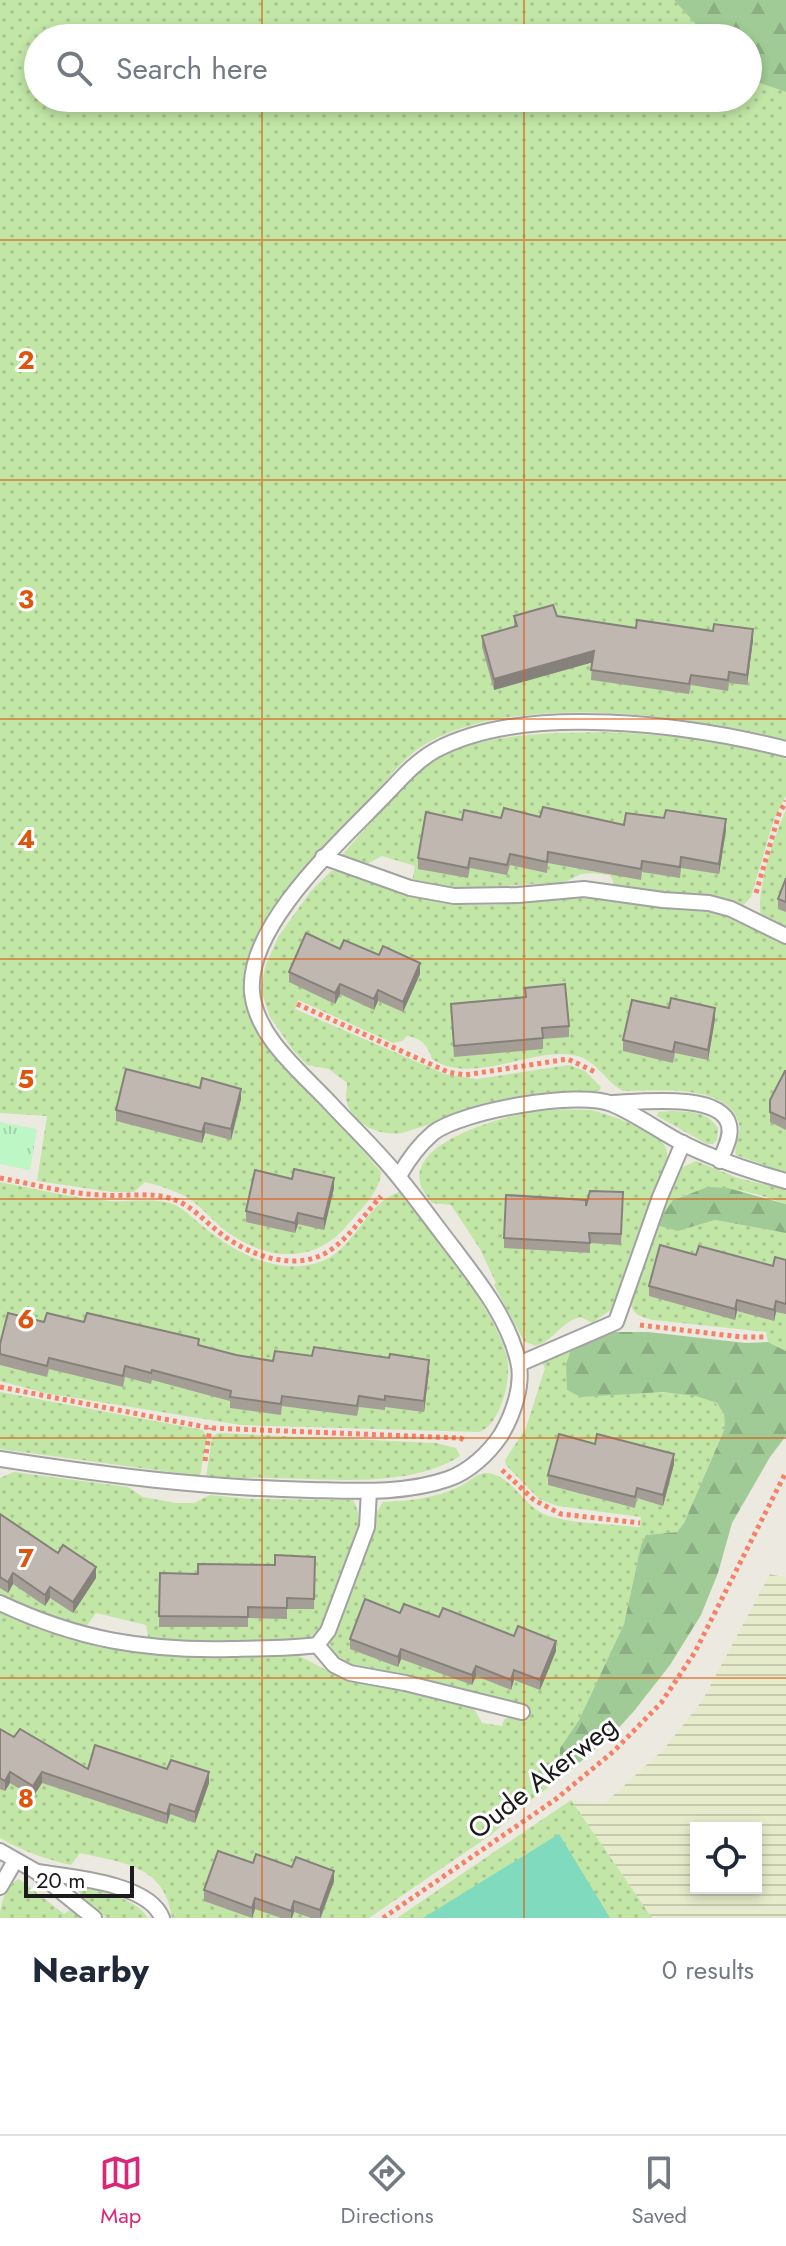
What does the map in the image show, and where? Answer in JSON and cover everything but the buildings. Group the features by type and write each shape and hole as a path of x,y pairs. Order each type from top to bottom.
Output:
{"lane":[{"path":"0,1459 201,1485 369,1491 453,1478 485,1454 505,1428 519,1385 519,1364 509,1332 475,1276 399,1176 281,1051 262,1025 252,987 262,944 323,857 414,764 438,749 493,730 549,722 615,723 786,749"},
{"path":"323,857 432,894 467,897 584,889 709,903 748,917 786,936"},
{"path":"399,1176 409,1158 435,1131 524,1103 565,1101 696,1102 718,1110 730,1129 720,1161"},
{"path":"609,1103 720,1161 786,1181"},
{"path":"519,1364 616,1322 660,1197 683,1143"},
{"path":"0,1603 31,1618 88,1636 155,1648 187,1651 317,1645 328,1631 367,1527 369,1491"},
{"path":"317,1645 334,1665 350,1673 405,1683 522,1712"},
{"path":"0,1851 37,1872 94,1918"},
{"path":"0,1887 15,1861"},
{"path":"37,1872 87,1879 140,1895 154,1903 162,1918"}],"path":[{"path":"748,917 779,814 786,801"},
{"path":"297,1004 448,1072 465,1075 568,1059 595,1072 604,1081 609,1103"},
{"path":"0,1178 99,1195 161,1196 195,1212 239,1246 269,1258 291,1261 313,1258 333,1249 399,1176"},
{"path":"616,1322 741,1337 766,1337"},
{"path":"0,1387 210,1428 460,1438 485,1454 534,1500 549,1508 582,1517 640,1523"},
{"path":"205,1464 210,1428"},
{"name":"Oude Akerweg","path":"383,1918 575,1784 614,1751 661,1703 695,1652 786,1472"}],"green space":[{"path":"0,0 674,0 695,24 24,24 24,112 762,112 762,84 786,92 786,740 653,716 552,713 504,718 461,728 424,745 397,768 323,847 264,922 249,954 244,988 250,1018 270,1052 381,1172 374,1193 365,1206 337,1236 324,1245 295,1254 280,1254 248,1245 227,1232 186,1197 145,1182 134,1192 112,1192 37,1181 47,1116 0,1113"},
{"path":"674,0 786,0 786,92 762,84 762,24 695,24"},
{"path":"606,732 721,742 786,759 786,796 774,819 751,897 742,907 622,887 614,884 610,875 596,873 582,874 557,883 466,888 430,886 412,882 415,866 382,856 367,864 342,855 413,778 437,759 455,750 520,736"},
{"path":"786,810 786,930 762,918 760,908 767,864"},
{"path":"331,871 345,871 420,896 460,905 496,905 581,896 723,911 786,943 786,1173 736,1155 739,1124 732,1111 721,1101 706,1095 670,1090 623,1091 594,1065 573,1055 538,1056 483,1068 448,1066 432,1059 417,1039 407,1036 393,1043 298,1000 295,1009 445,1074 477,1079 569,1065 585,1071 601,1087 599,1091 519,1096 402,1133 385,1133 369,1128 356,1118 347,1103 347,1083 329,1069 307,1065 293,1050 270,1017 261,990 265,967 278,937 311,891"},
{"path":"591,1110 630,1123 658,1138 666,1149 667,1169 612,1309 592,1323 581,1317 574,1319 535,1346 524,1341 494,1285 496,1283 480,1249 451,1205 432,1203 425,1193 420,1182 421,1168 441,1145 475,1128 539,1111"},
{"path":"672,1111 709,1118 718,1128 717,1140 707,1144 657,1116 658,1112"},
{"path":"0,1122 37,1129 30,1170 0,1164"},
{"path":"696,1161 738,1178 786,1190 786,1204 730,1189 702,1190 673,1200 678,1231 715,1220 786,1233 786,1351 768,1342 766,1332 653,1320 638,1315 631,1306 662,1205 679,1169"},
{"path":"0,1182 95,1200 170,1203 243,1253 287,1266 317,1263 330,1257 341,1249 377,1207 399,1192 462,1274 493,1322 508,1363 506,1390 499,1409 490,1425 479,1432 241,1425 45,1393 0,1381"},
{"path":"708,1187 728,1188 786,1204 786,1233 715,1220 678,1231 656,1225 673,1200"},
{"path":"607,1332 648,1332 746,1343 768,1342 786,1351 786,1436 770,1457 732,1523 718,1573 701,1615 670,1665 615,1732 559,1780 560,1748 579,1720 624,1624 641,1545 646,1535 677,1532 684,1523 725,1428 724,1414 717,1403 696,1396 663,1392 581,1397 567,1390 566,1364 573,1345"},
{"path":"573,1345 580,1396 652,1392 691,1395 718,1405 725,1418 725,1428 684,1523 677,1532 646,1535 641,1545 624,1624 579,1720 560,1748 559,1780 492,1834 369,1918 172,1918 161,1887 140,1869 80,1853 71,1865 34,1854 0,1838 0,1609 164,1655 287,1653 342,1676 462,1702 477,1713 482,1723 502,1726 510,1715 349,1664 333,1653 329,1642 356,1577 375,1515 383,1502 413,1500 442,1493 461,1486 477,1475 488,1473 504,1480 548,1516 640,1527 641,1517 558,1506 539,1499 506,1465 505,1460 526,1428 545,1368 541,1361"},
{"path":"0,1392 203,1430 207,1438 200,1476 0,1449"},
{"path":"218,1433 436,1443 456,1448 460,1456 441,1466 395,1477 345,1480 206,1477 212,1437"},
{"path":"14,1472 128,1487 143,1497 176,1503 194,1503 210,1495 250,1499 353,1500 359,1517 358,1532 330,1612 313,1635 285,1642 262,1643 149,1641 146,1625 96,1613 85,1628 36,1614 0,1598 0,1478"},
{"path":"770,1574 786,1578 786,1918 652,1918 571,1800 604,1804 664,1749 702,1701"},
{"path":"571,1800 652,1918 397,1918"},
{"path":"559,1834 610,1918 423,1918"},
{"path":"19,1879 64,1914 71,1909 82,1918 0,1918 5,1896"},
{"path":"85,1887 128,1901 148,1918 106,1918 81,1896 79,1891"}]}
